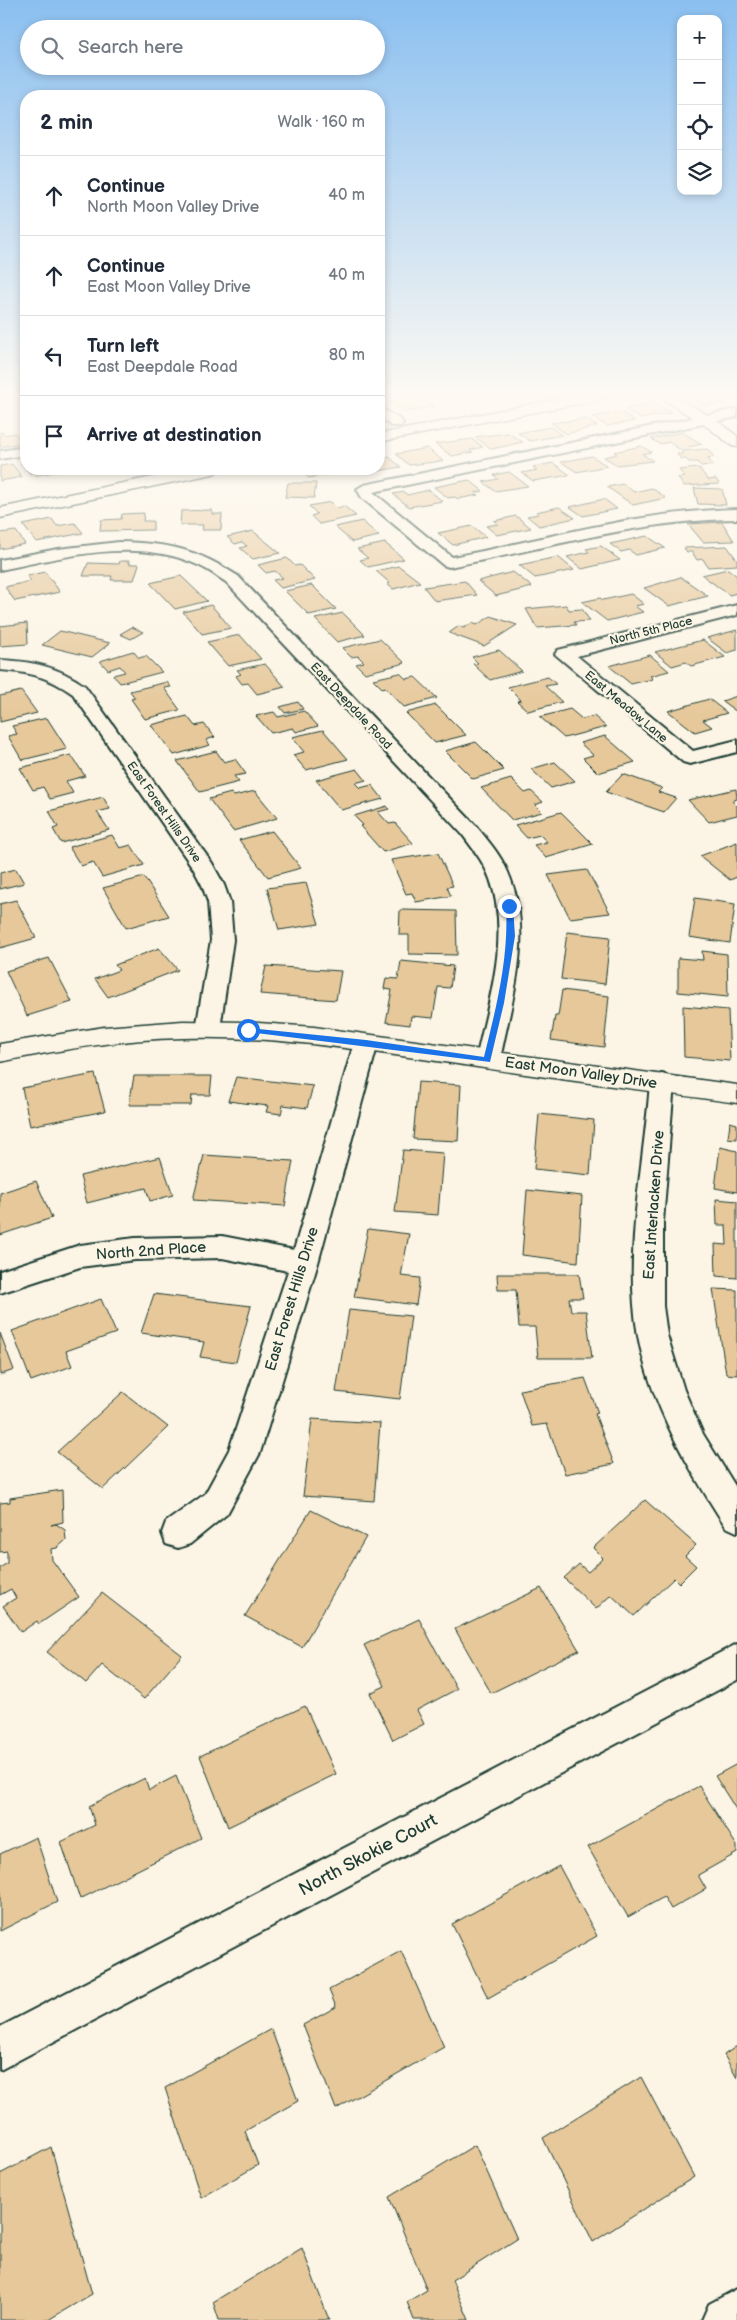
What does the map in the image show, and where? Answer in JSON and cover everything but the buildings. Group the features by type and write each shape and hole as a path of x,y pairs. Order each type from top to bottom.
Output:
{"main road":[{"path":"0,513 52,502"},
{"name":"East Moon Valley Drive","path":"0,1053 87,1037 208,1029 287,1033 737,1094"}],"street":[{"path":"377,502 449,562 645,520 690,515 737,514"},
{"name":"East Deepdale Road","path":"0,565 98,548 151,548 196,558 217,567 232,579 458,819 488,854 501,879 509,906 511,936 501,1003 488,1060"},
{"name":"North 5th Place","path":"564,654 737,610"},
{"name":"East Meadow Lane","path":"564,654 690,758 737,746"},
{"name":"East Forest Hills Drive","path":"0,665 46,670 63,678 79,690 204,868 220,902 222,921 217,977 208,1029"},
{"name":"East Forest Hills Drive","path":"178,1533 216,1504 244,1453 304,1263 366,1043"},
{"name":"East Interlacken Drive","path":"662,1084 649,1244 649,1307 657,1353 678,1416 704,1467 737,1517"},
{"name":"North 2nd Place","path":"0,1282 80,1256 135,1249 222,1247 304,1263"},
{"name":"North Skokie Court","path":"0,2049 737,1661"},
{"path":"725,2320 737,2312"}],"route":[{"path":"248,1030 287,1033 488,1060 501,1003 511,936 509,906"}]}
